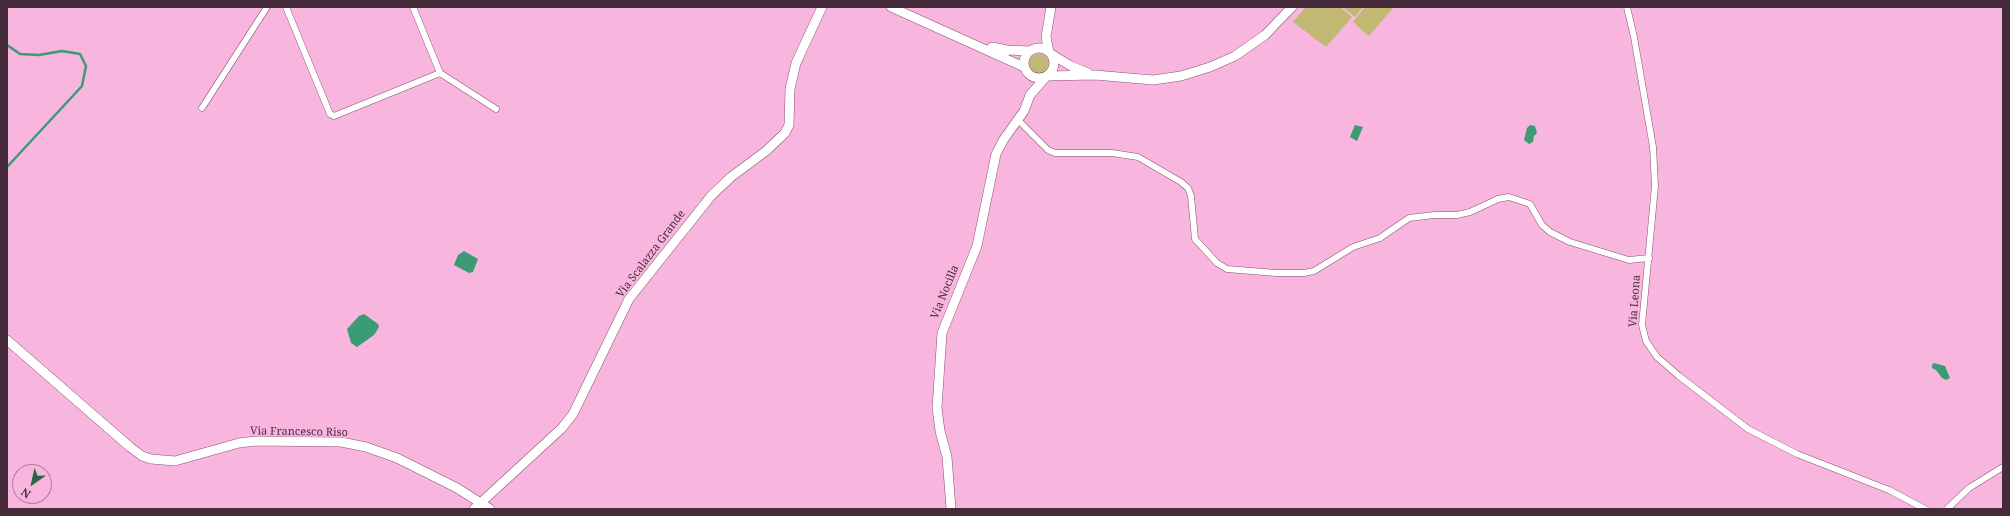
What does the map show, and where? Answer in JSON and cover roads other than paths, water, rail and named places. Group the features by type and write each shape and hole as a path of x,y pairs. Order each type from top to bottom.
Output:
{"street":[{"path":"202,108 267,7"},
{"path":"286,7 330,114 334,116 440,73"},
{"path":"413,7 440,73 496,109"},
{"name":"Via Scalazza Grande","path":"474,509 562,428 573,414 629,299 711,196 731,177 766,151 785,133 789,125 790,89 796,63 822,7"},
{"path":"892,7 1018,62 1026,70 1038,78 1047,76 1095,75 1153,80 1181,76 1210,68 1235,56 1255,44 1292,7"},
{"path":"1030,96 1054,68 1054,58 1050,53 1046,37 1051,7"},
{"name":"Via Leona","path":"1627,7 1654,147 1654,186 1649,258 1642,325 1646,341 1657,357 1712,404 1759,436 1797,454 1889,490 1925,509"},
{"path":"1030,96 1031,85 1024,61 1033,49 1046,37"},
{"path":"968,41 1007,50 1033,49 1050,53 1071,66 1095,75"},
{"name":"Via Nocilla","path":"951,509 947,457 940,431 937,408 942,333 977,246 996,154 1004,139 1024,111 1030,96"},
{"path":"1018,120 1042,146 1055,153 1112,153 1138,157 1181,182 1188,188 1191,196 1195,239 1217,263 1227,269 1276,273 1304,273 1314,271 1353,247 1380,238 1410,218 1434,215 1458,215 1470,212 1498,199 1509,196 1530,204 1542,225 1550,232 1570,242 1629,260 1649,258"},
{"name":"Via Francesco Riso","path":"7,340 142,456 152,459 175,461 240,443 256,441 341,442 366,447 397,458 457,488 490,509"},
{"path":"1947,509 1954,500 1969,488 2003,467"}],"waterway":[{"path":"7,45 20,54 39,55 62,51 80,54 86,66 82,86 7,167"}]}
